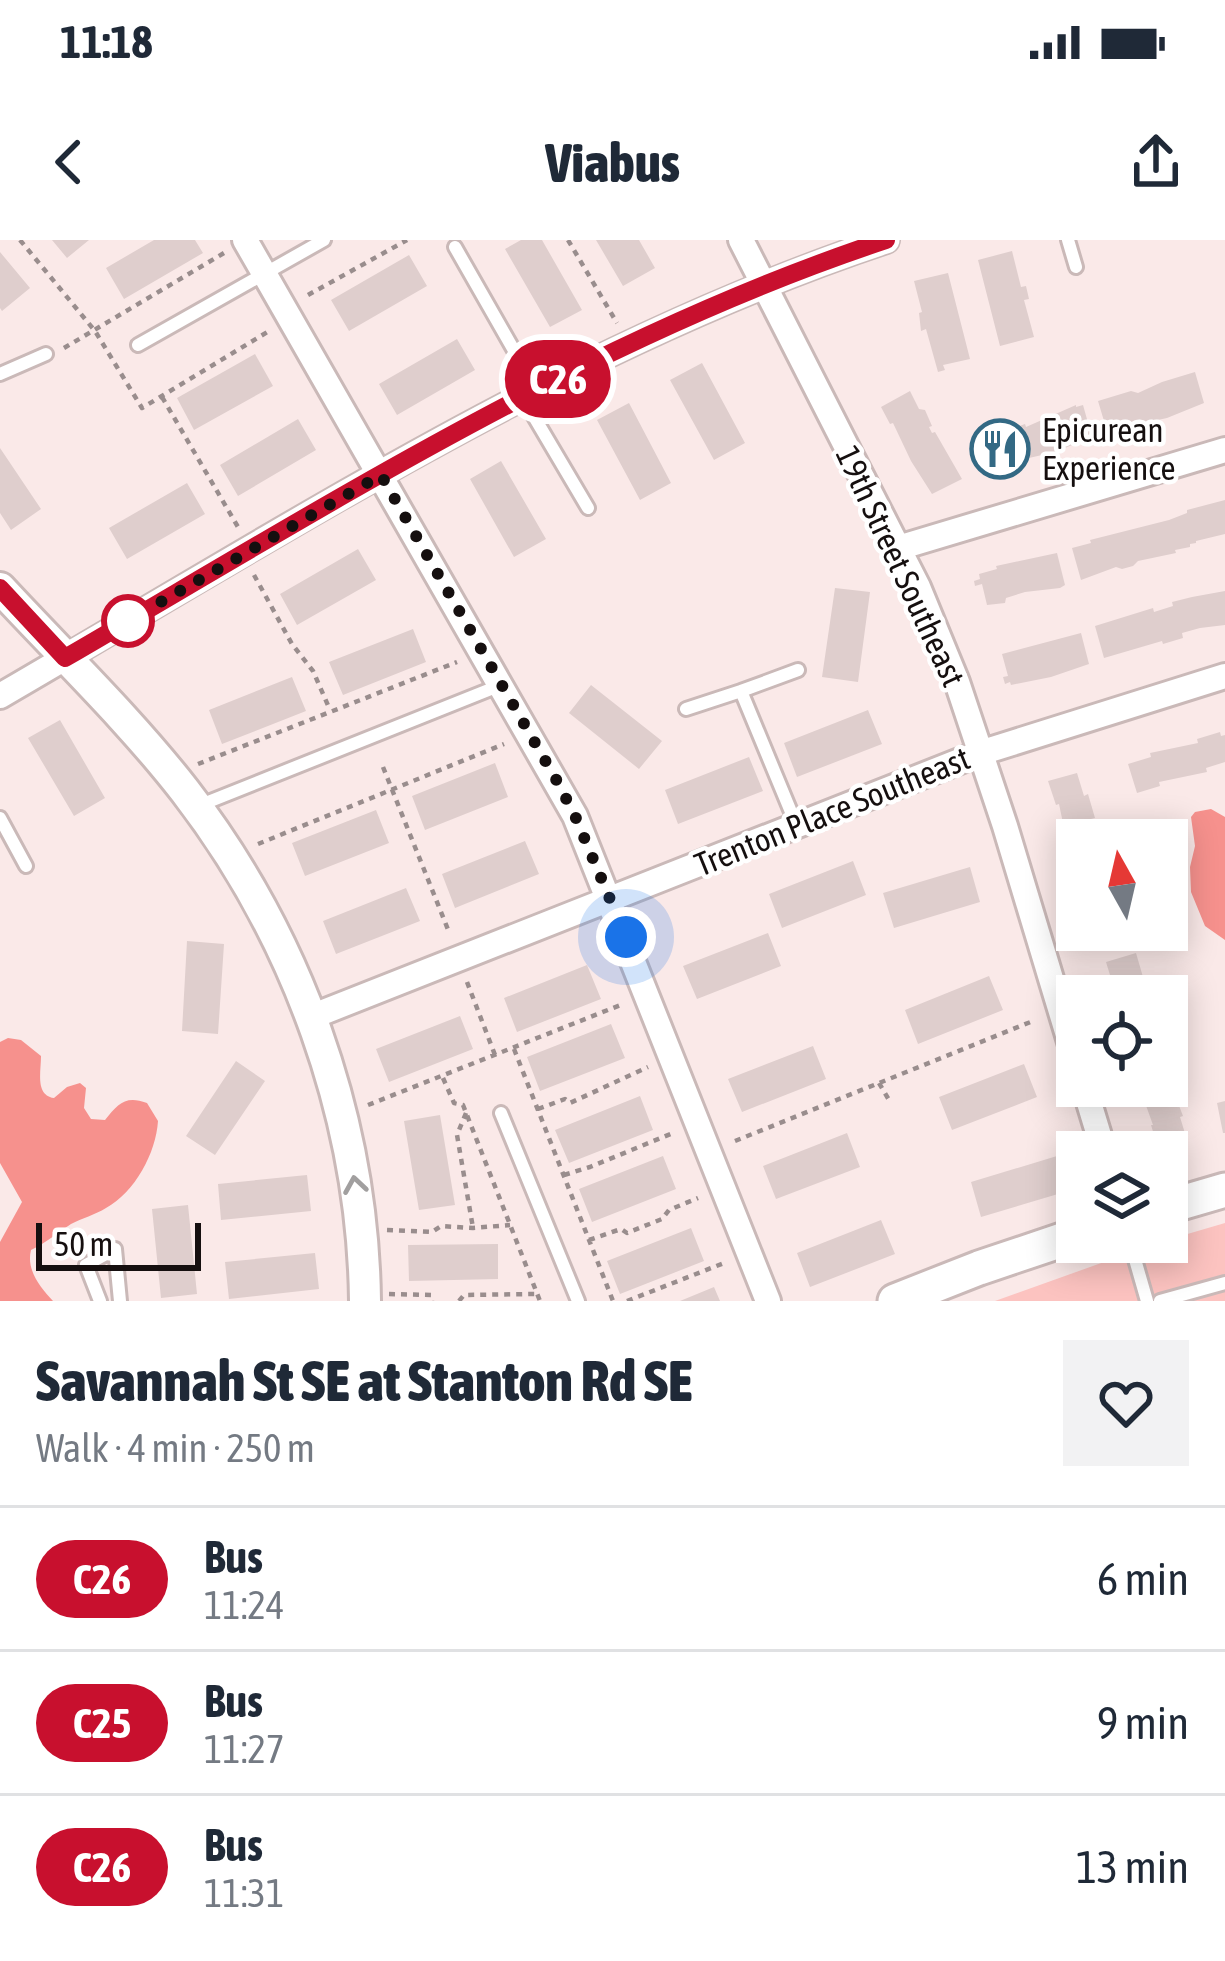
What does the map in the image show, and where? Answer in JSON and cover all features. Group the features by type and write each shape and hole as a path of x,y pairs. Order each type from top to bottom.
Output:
{"main road":[{"path":"1188,1201 1225,1190"},
{"path":"895,1301 1056,1242"}],"street":[{"name":"19th Street Southeast","path":"741,240 941,641 1056,997"},
{"path":"0,696 530,394 764,285 886,240"},
{"path":"234,247 264,274 575,816 768,1301"},
{"path":"898,548 1225,450"},
{"path":"0,588 156,756 197,807 267,918 311,1017 334,1087 363,1250 377,1298"},
{"name":"Trenton Place Southeast","path":"311,1017 980,753 1225,676"}],"lane":[{"path":"138,345 324,240"},
{"path":"1069,240 1076,267"},
{"path":"455,247 588,508"},
{"path":"0,374 46,354"},
{"path":"686,709 798,670"},
{"path":"197,807 501,685"},
{"path":"741,691 797,825"},
{"path":"0,818 26,866"},
{"path":"501,1113 578,1301"},
{"path":"100,1301 86,1265 115,1249 120,1301"},
{"path":"1136,1263 1147,1301"},
{"path":"1160,1301 1225,1283"}],"path":[{"path":"308,295 407,240"},
{"path":"568,240 628,345"},
{"path":"46,354 95,331 234,247"},
{"path":"161,396 238,527"},
{"path":"254,575 292,644 313,671 331,712"},
{"path":"198,764 457,662"},
{"path":"258,844 504,744"},
{"path":"383,767 448,932"},
{"path":"467,982 495,1055"},
{"path":"368,1105 623,1004"},
{"path":"734,1141 1033,1021"},
{"path":"514,1048 613,1301"},
{"path":"538,1109 565,1100 570,1103 648,1067"},
{"path":"442,1076 454,1103 463,1105 538,1298 464,1294 459,1301"},
{"path":"879,1083 890,1100"},
{"path":"466,1113 458,1135 473,1228"},
{"path":"564,1175 673,1133"},
{"path":"589,1240 621,1229 628,1233 698,1198"},
{"path":"387,1230 510,1226"},
{"path":"627,1301 724,1263"},
{"path":"377,1298 431,1295 432,1301"}],"shaded area":[{"path":"1211,809 1225,817 1225,940 1205,926 1191,892 1195,846 1191,817"},
{"path":"21,1040 41,1056 40,1082 48,1096 54,1098 80,1083 86,1088 84,1108 91,1119 105,1120 118,1105 133,1100 147,1103 158,1121 148,1158 126,1192 31,1250 32,1271 53,1301 0,1301 0,1242 22,1202 0,1163 0,1042"},
{"path":"1225,1223 1225,1301 995,1301 1101,1263 1188,1263 1188,1234"}],"building":[{"path":"52,240 89,240 67,258"},
{"path":"154,240 195,240 203,253 124,299 106,268"},
{"path":"521,240 542,240 582,310 550,327 505,249"},
{"path":"596,240 639,240 655,268 623,286"},
{"path":"1012,251 1021,287 1026,286 1029,299 1024,300 1034,337 1000,346 978,260"},
{"path":"0,252 30,288 2,311 0,308"},
{"path":"409,255 427,286 349,331 331,300"},
{"path":"948,273 970,359 943,365 945,370 938,372 926,329 921,331 922,312 914,281"},
{"path":"457,339 475,370 397,415 379,384"},
{"path":"255,354 273,386 194,430 177,398"},
{"path":"702,363 745,443 714,460 670,380"},
{"path":"1195,372 1204,403 1167,418 1107,431 1098,401 1138,393"},
{"path":"910,391 962,479 932,494 881,407"},
{"path":"629,403 671,483 640,500 597,420"},
{"path":"1083,405 1092,437 1055,452 995,466 986,435 1002,428 1026,427"},
{"path":"298,419 316,450 238,496 220,465"},
{"path":"0,448 41,509 11,530 0,513"},
{"path":"501,461 546,539 514,557 470,479"},
{"path":"187,483 205,514 127,559 109,528"},
{"path":"1225,500 1225,534 1081,580 1072,548"},
{"path":"358,549 376,580 297,625 280,594"},
{"path":"1057,553 1065,585 1060,588 1025,592 1006,598 1005,603 987,605 982,584 975,586 979,574 996,566"},
{"path":"835,588 870,592 858,682 822,677"},
{"path":"1225,591 1225,625 1200,628 1182,633 1183,638 1104,658 1095,626"},
{"path":"413,629 426,662 343,695 329,662"},
{"path":"1081,633 1089,664 1051,677 1005,684 1003,677 1008,676 1002,654"},
{"path":"292,677 306,711 222,744 209,710"},
{"path":"591,685 662,741 639,769 569,713"},
{"path":"868,710 882,744 797,777 784,743"},
{"path":"60,720 105,798 74,816 28,738"},
{"path":"1220,732 1225,735 1225,762 1137,793 1128,764"},
{"path":"749,757 763,791 678,824 665,790"},
{"path":"495,763 508,797 425,830 412,796"},
{"path":"1077,773 1095,818 1062,819 1048,781"},
{"path":"376,810 389,843 305,876 292,843"},
{"path":"525,841 539,874 455,908 442,874"},
{"path":"853,861 866,895 782,928 769,894"},
{"path":"970,867 980,902 894,928 883,893"},
{"path":"406,888 420,921 336,954 323,921"},
{"path":"768,933 781,966 697,999 683,966"},
{"path":"187,941 224,944 218,1034 182,1031"},
{"path":"1136,953 1142,975 1110,975 1106,962"},
{"path":"587,965 601,999 517,1032 504,998"},
{"path":"989,976 1003,1010 918,1044 905,1010"},
{"path":"460,1016 473,1049 389,1082 376,1049"},
{"path":"611,1024 625,1058 540,1091 527,1057"},
{"path":"813,1046 826,1079 742,1112 728,1079"},
{"path":"236,1061 265,1081 215,1155 186,1136"},
{"path":"1024,1064 1037,1097 952,1130 939,1097"},
{"path":"640,1096 653,1130 569,1163 555,1130"},
{"path":"1225,1101 1225,1133 1223,1133 1217,1103"},
{"path":"1147,1107 1180,1107 1184,1131 1153,1131"},
{"path":"440,1115 455,1205 419,1210 404,1121"},
{"path":"847,1133 860,1167 776,1199 763,1166"},
{"path":"663,1156 676,1189 592,1222 579,1189"},
{"path":"1056,1156 1056,1195 981,1217 971,1182"},
{"path":"307,1175 311,1211 221,1220 218,1184"},
{"path":"188,1205 197,1294 161,1298 152,1209"},
{"path":"881,1220 895,1254 810,1287 797,1253"},
{"path":"691,1228 704,1261 620,1294 607,1261"},
{"path":"498,1244 498,1279 409,1281 408,1245"},
{"path":"315,1253 319,1289 229,1299 225,1262"},
{"path":"714,1287 720,1301 680,1301"}],"bus line":[{"name":"C26","path":"0,588 65,658 536,389 764,285 886,240"}],"place":[{"name":"Epicurean Experience","path":"1000,449"}],"route":[{"path":"128,621 381,475 557,781 626,937"}]}
